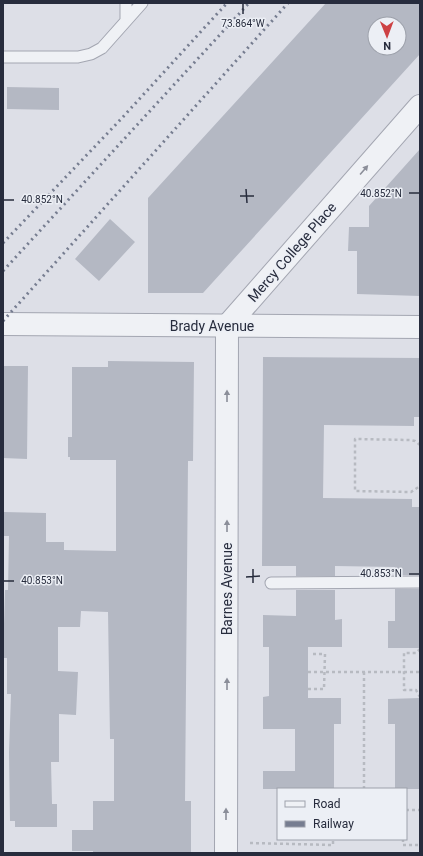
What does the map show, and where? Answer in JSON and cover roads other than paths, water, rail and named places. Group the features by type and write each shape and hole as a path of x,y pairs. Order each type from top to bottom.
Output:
{"street":[{"name":"Mercy College Place","path":"228,326 420,106"},
{"name":"Brady Avenue","path":"3,324 420,327"},
{"name":"Barnes Avenue","path":"226,853 228,326"}],"lane":[{"path":"126,3 126,20"},
{"path":"3,57 78,57 91,54 102,48 142,3"},
{"path":"271,583 420,582"}],"railway":[{"path":"3,243 122,118 227,3"},
{"path":"3,271 249,3"},
{"path":"3,321 288,3"}]}
